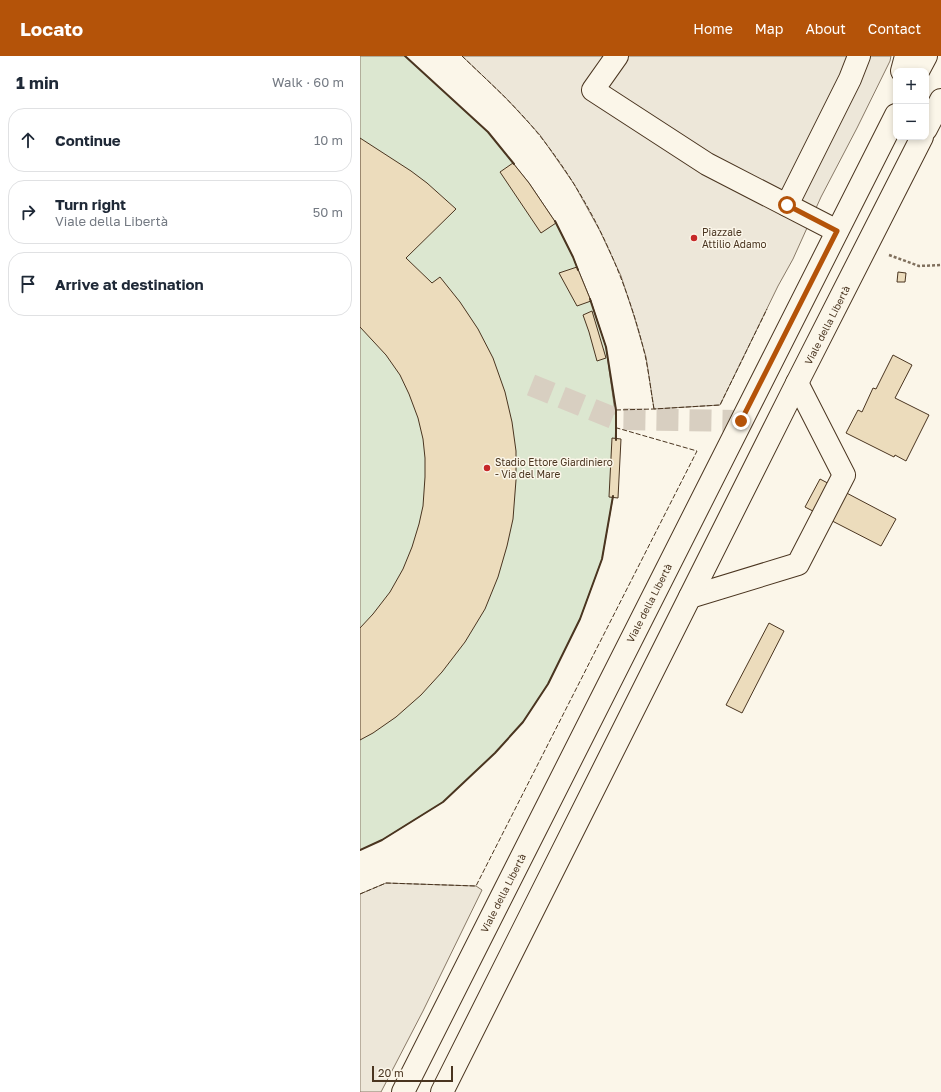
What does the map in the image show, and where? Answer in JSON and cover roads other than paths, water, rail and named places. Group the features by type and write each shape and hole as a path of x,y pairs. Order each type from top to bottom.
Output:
{"main road":[{"path":"617,56 593,90 707,164 837,231"},
{"path":"787,205 860,56"},
{"path":"903,68 906,56"},
{"path":"920,68 926,56"},
{"path":"929,123 941,100"},
{"path":"882,143 894,104"},
{"name":"Viale della Libertà","path":"403,1092 893,121"},
{"name":"Viale della Libertà","path":"442,1092 797,382 920,140"},
{"path":"690,597 798,564 844,475 797,382"}],"tunnel":[{"path":"531,385 616,419 741,421"}],"place":[{"name":"Piazzale Attilio Adamo","path":"694,238"},
{"name":"Stadio Ettore Giardiniero - Via del Mare","path":"487,468"}]}
